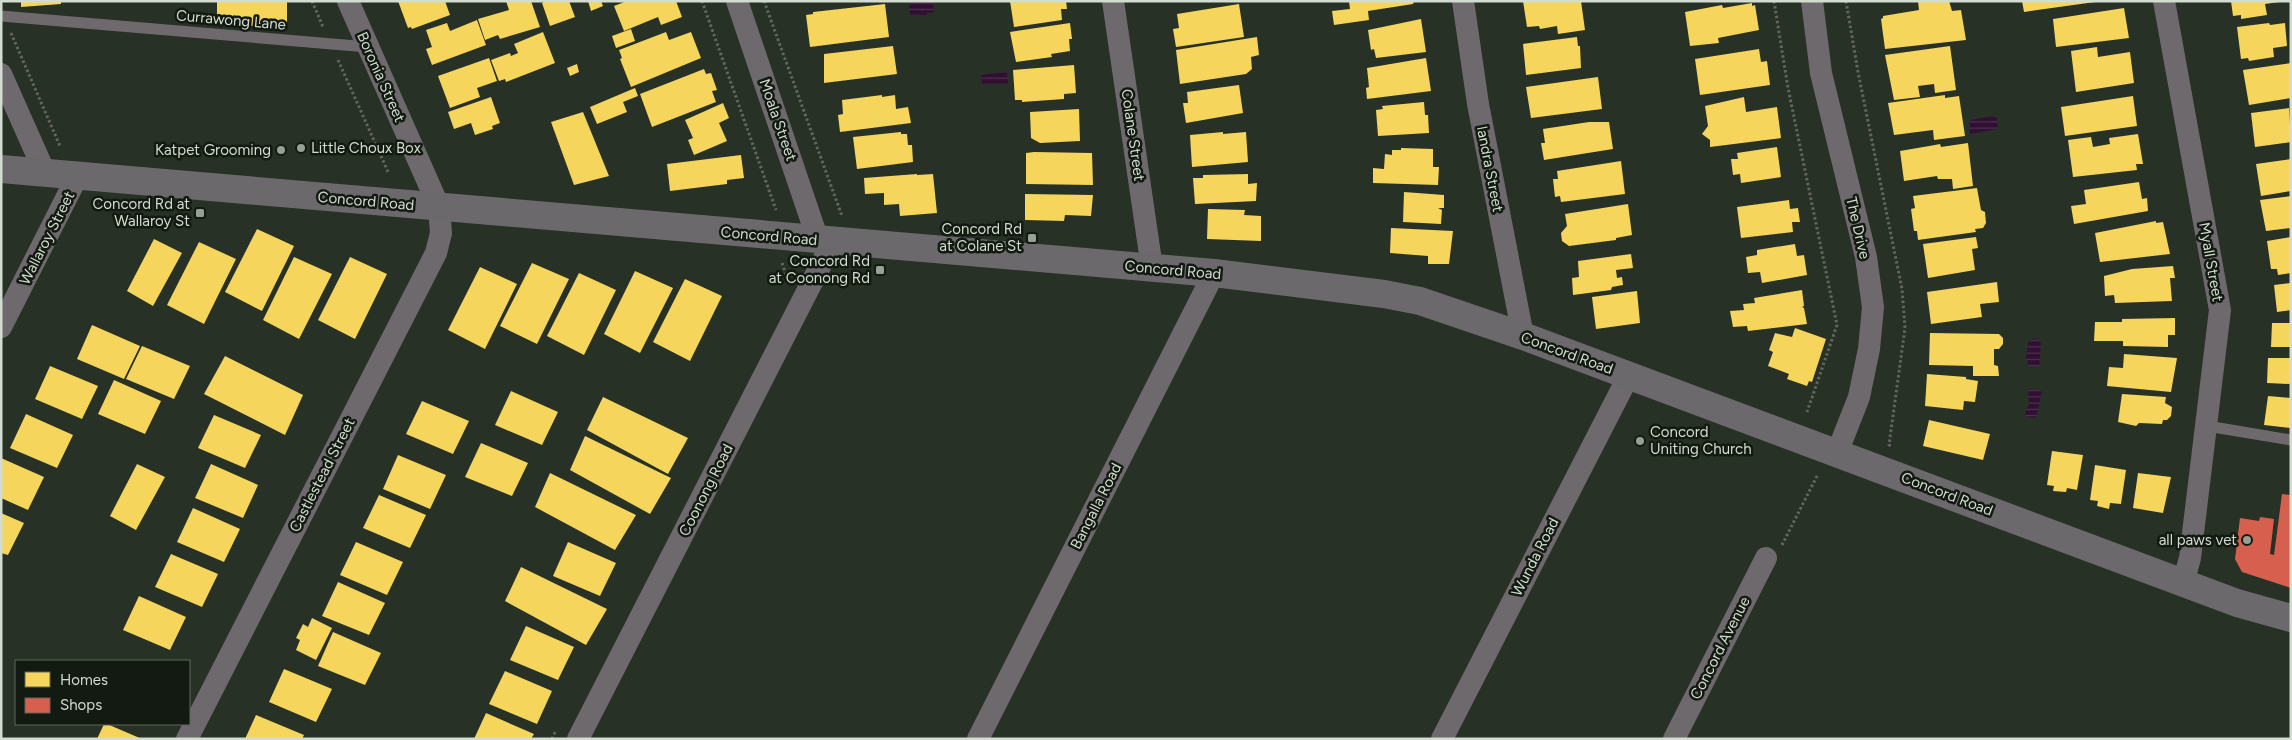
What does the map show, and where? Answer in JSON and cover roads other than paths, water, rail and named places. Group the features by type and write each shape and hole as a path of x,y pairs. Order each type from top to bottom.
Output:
{"main road":[{"name":"Concord Road","path":"1,169 1214,273 1384,294 1456,312 2237,603 2291,618"}],"street":[{"name":"Boronia Street","path":"348,1 439,207"},
{"name":"Moala Street","path":"737,1 825,240"},
{"name":"Colane Street","path":"1114,1 1152,268"},
{"name":"Iandra Street","path":"1462,1 1478,104 1523,336"},
{"name":"The Drive","path":"1812,1 1821,72 1866,258 1873,307 1869,349 1859,397 1837,453"},
{"name":"Myall Street","path":"2164,1 2220,310 2190,558 2183,583"},
{"path":"1,74 45,173"},
{"name":"Wallaroy Street","path":"1,327 78,175"},
{"name":"Castlestead Street","path":"187,739 436,253 441,233 439,207"},
{"name":"Coonong Road","path":"578,739 825,240"},
{"name":"Bangalla Road","path":"978,739 1214,273"},
{"name":"Wunda Road","path":"1442,739 1629,375"},
{"name":"Concord Avenue","path":"1674,739 1766,558"}],"lane":[{"name":"Currawong Lane","path":"3,16 368,47"},
{"path":"2207,426 2291,440"}],"place":[{"name":"Little Choux Box","path":"301,148"},
{"name":"Katpet Grooming","path":"281,150"},
{"name":"Concord Rd at Wallaroy St","path":"200,213"},
{"name":"Concord Rd at Colane St","path":"1032,238"},
{"name":"Concord Rd at Coonong Rd","path":"880,270"},
{"name":"Concord Uniting Church","path":"1640,441"},
{"name":"all paws vet","path":"2247,540"}]}
